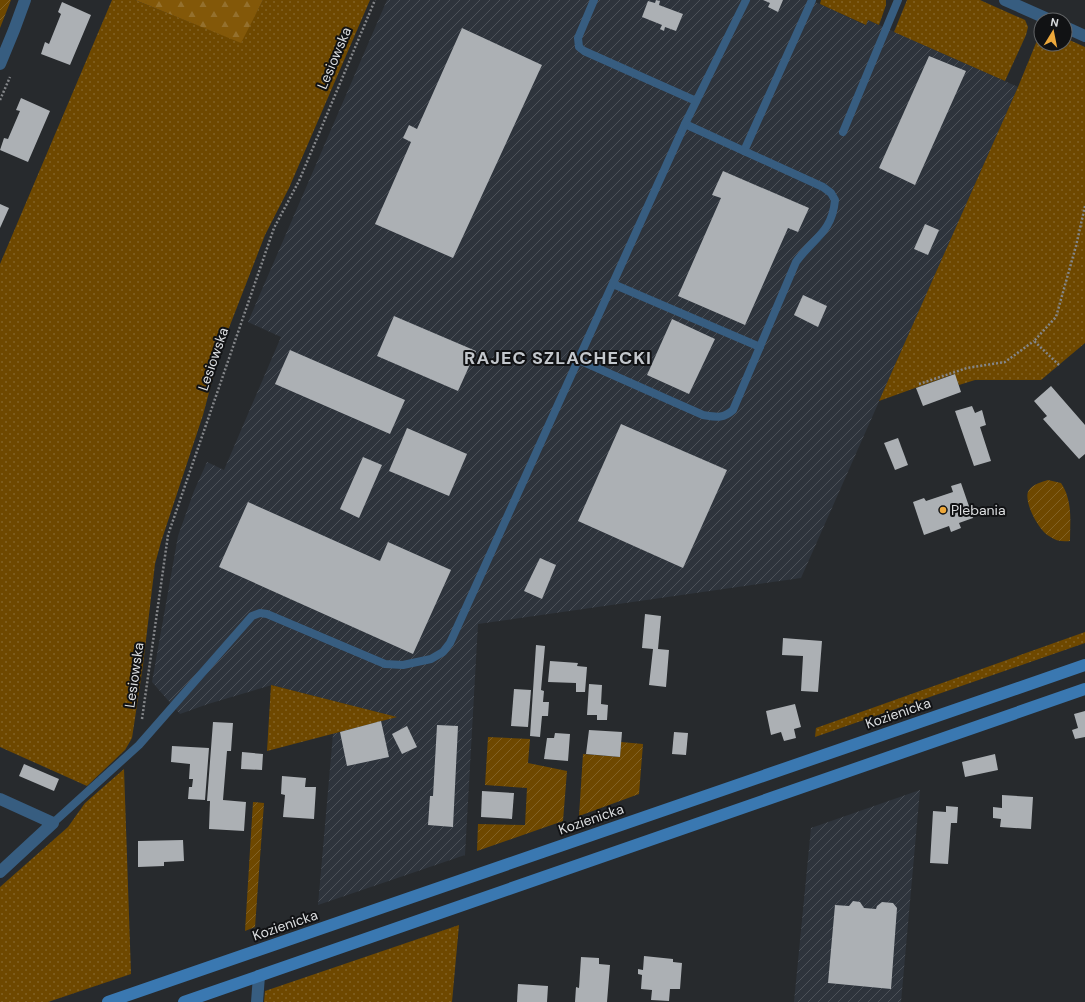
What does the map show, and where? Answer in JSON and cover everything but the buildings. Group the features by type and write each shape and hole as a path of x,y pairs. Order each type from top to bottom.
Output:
{"main road":[{"name":"Kozienicka","path":"108,1002 1085,665"},
{"path":"184,1002 1085,689"}],"street":[{"path":"0,64 25,0"},
{"path":"1005,0 1033,12"},
{"path":"1073,31 1085,36"},
{"path":"0,799 53,823 0,872"},
{"path":"258,1002 259,976"}],"lane":[{"path":"594,0 578,38 579,47 584,52 696,101"},
{"path":"53,823 139,746 252,616 260,613 267,614 385,664 403,665 431,659 443,652 450,643 685,124 745,0"},
{"path":"744,151 812,0"},
{"path":"843,132 898,0"},
{"path":"579,360 703,415 715,417 726,416 733,410 796,262 804,251 824,231 832,219 835,200 831,193 823,187 685,124"},
{"path":"613,284 760,347"}],"path":[{"name":"Lesiowska","path":"139,746 168,535 274,228 299,181 375,0"},
{"path":"919,384 967,368 1005,362 1034,341 1056,317 1076,246 1085,206"},
{"path":"1034,341 1059,365"}],"shaded area":[{"path":"0,0 11,0 0,28"},
{"path":"112,0 135,0 240,42 263,0 370,0 289,188 265,235 220,351 203,415 155,564 143,665 132,738 125,750 87,786 0,747 0,264"},
{"path":"387,0 811,0 865,25 868,20 1018,87 801,578 478,624 465,855 318,905 333,734 396,717 272,685 180,714 152,682 178,536 194,491 207,462 224,470 281,337 248,322"},
{"path":"821,0 886,0 886,5 879,25 868,20 866,25 820,4"},
{"path":"907,0 980,0 1025,20 1028,27 1026,35 1005,81 894,32"},
{"path":"1073,42 1085,47 1085,343 1041,380 975,380 959,385 954,374 879,401 1033,50 1033,52 1073,52"},
{"path":"1048,480 1061,483 1065,490 1070,511 1070,541 1057,540 1045,533 1036,522 1030,508 1027,495 1029,490 1040,482"},
{"path":"1085,632 1085,643 815,737 816,728"},
{"path":"271,685 397,717 267,751"},
{"path":"488,737 530,739 528,763 567,771 563,821 477,851 478,824 525,825 527,788 485,785"},
{"path":"621,742 643,744 639,794 579,816 583,754 620,757"},
{"path":"124,769 131,974 48,1002 0,1002 0,887 68,827 85,803"},
{"path":"920,790 901,1002 794,1002 811,828"},
{"path":"253,802 264,803 255,927 245,931"},
{"path":"459,925 452,1002 264,1002 265,991"}],"green space":[{"path":"135,0 263,0 241,43"}],"place":[{"name":"Plebania","path":"943,510"}],"district":[{"name":"RAJEC SZLACHECKI","path":"558,358"}]}
